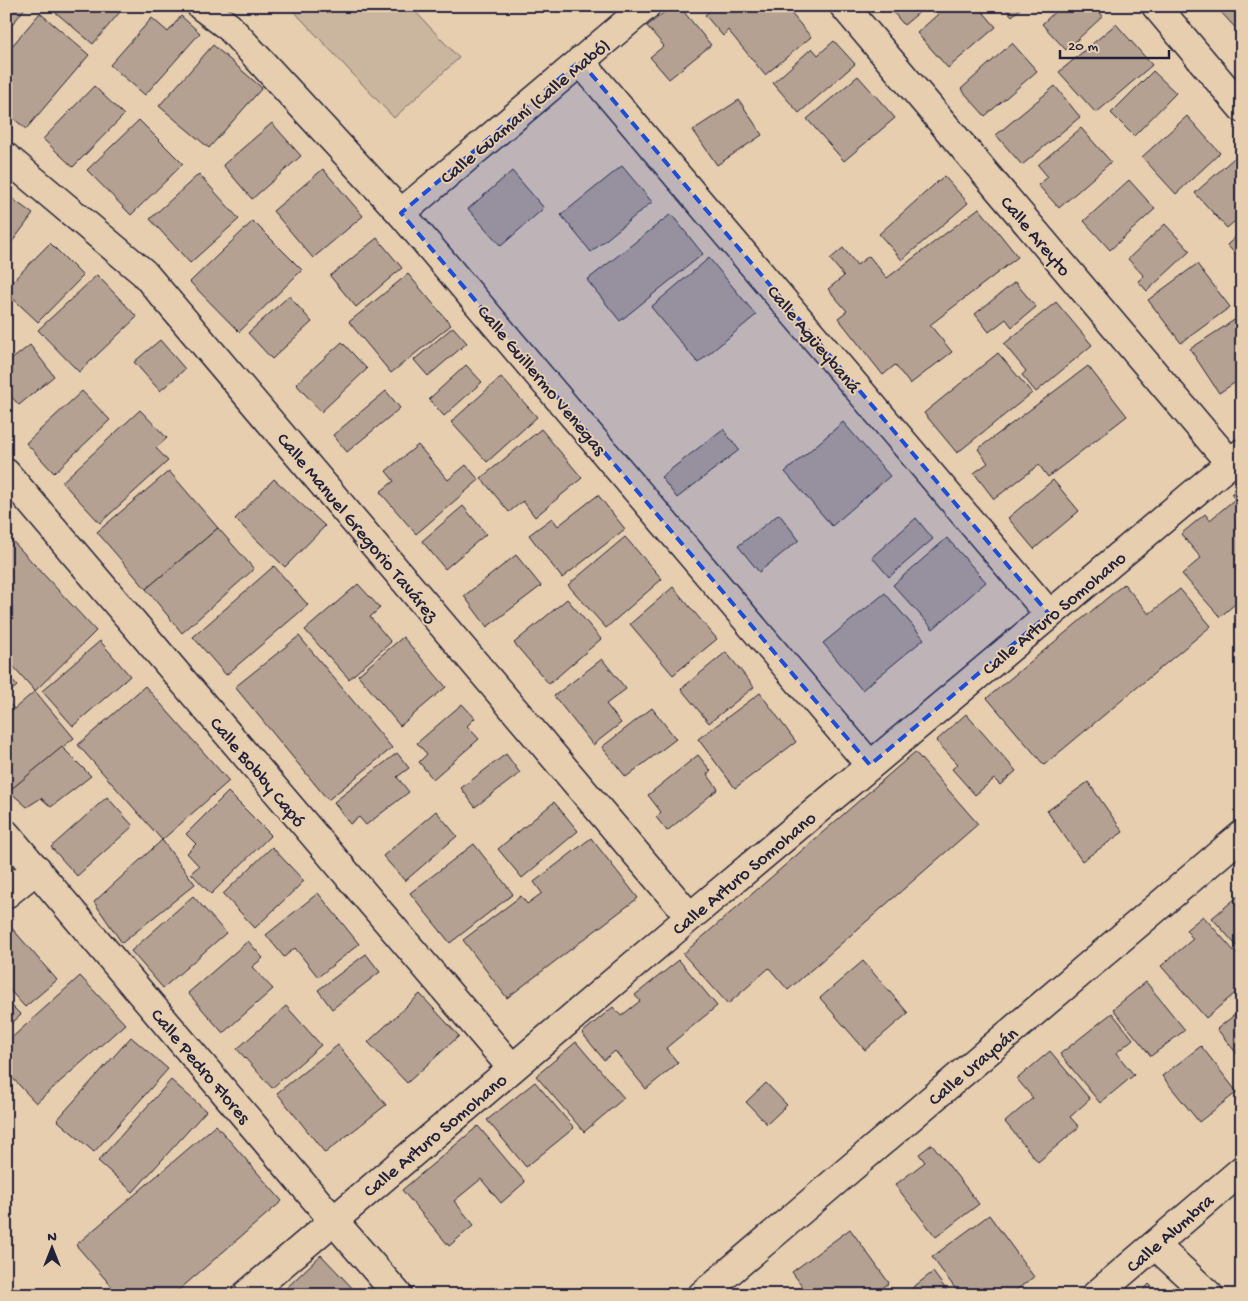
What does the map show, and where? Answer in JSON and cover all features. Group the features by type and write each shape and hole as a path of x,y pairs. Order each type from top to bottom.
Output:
{"street":[{"name":"Calle Guillermo Venegas","path":"201,6 229,27 402,213 870,765"},
{"name":"Calle Guamaní (Calle Mabó)","path":"402,213 646,6"},
{"name":"Calle Areyto","path":"844,6 1236,458"},
{"path":"1156,6 1242,108"},
{"name":"Calle Agüeybaná","path":"580,61 1049,614"},
{"name":"Calle Manuel Gregorio Tavárez","path":"6,157 144,273 690,917"},
{"name":"Calle Arturo Somohano","path":"246,1295 690,917 1236,458"},
{"name":"Calle Bobby Capó","path":"6,473 512,1068"},
{"name":"Calle Pedro Flores","path":"6,834 398,1295"},
{"name":"Calle Urayoán","path":"702,1295 1242,835"},
{"path":"6,894 37,869"},
{"name":"Calle Alumbra","path":"1096,1295 1242,1170"},
{"path":"1155,1245 1209,1295"}],"highlighted area":[{"path":"580,61 1049,614 870,765 401,213"}],"shaded area":[{"path":"289,6 410,6 459,58 394,118"}],"building":[{"path":"6,6 23,6 25,8 6,33"},
{"path":"58,6 125,6 93,44 54,11"},
{"path":"672,6 679,6 711,45 669,79 650,57 664,46 647,26"},
{"path":"715,6 785,6 811,37 765,75 728,30 723,36 705,15"},
{"path":"888,6 927,6 904,25"},
{"path":"947,6 978,6 996,27 948,68 917,33"},
{"path":"1003,6 1023,6 1012,16"},
{"path":"1061,6 1093,6 1103,16 1066,50 1042,24"},
{"path":"1222,6 1242,6 1242,35 1219,10"},
{"path":"40,13 89,55 26,129 6,112 6,53"},
{"path":"181,16 200,33 145,95 110,65 152,18 168,32"},
{"path":"1116,24 1152,65 1096,113 1059,72"},
{"path":"834,41 855,64 799,113 773,83 812,48 818,55"},
{"path":"1012,43 1037,71 985,116 961,89"},
{"path":"213,45 262,88 209,148 159,106"},
{"path":"1153,71 1176,93 1134,136 1111,113"},
{"path":"858,76 895,118 844,161 807,119"},
{"path":"94,86 124,115 73,167 43,139"},
{"path":"1055,86 1080,117 1022,165 996,135"},
{"path":"739,100 762,135 717,165 693,130"},
{"path":"1187,116 1220,153 1176,194 1142,157"},
{"path":"139,120 183,164 131,215 87,170"},
{"path":"272,123 301,156 252,199 223,165"},
{"path":"1081,128 1111,162 1059,208 1038,185 1048,177 1038,165"},
{"path":"1234,158 1242,166 1242,215 1227,228 1195,193"},
{"path":"622,166 652,202 591,252 561,215"},
{"path":"323,169 363,216 313,258 273,211"},
{"path":"512,171 544,208 501,246 468,209"},
{"path":"199,174 239,219 190,263 150,219"},
{"path":"944,176 968,203 902,260 879,234"},
{"path":"1129,180 1155,209 1110,250 1084,221"},
{"path":"6,194 33,214 6,250"},
{"path":"979,208 1018,257 930,325 952,352 910,384 895,365 883,375 838,318 847,311 828,289 844,276 830,259 843,248 857,265 869,256 887,278"},
{"path":"671,214 703,254 620,321 587,280"},
{"path":"253,221 302,270 239,332 190,282"},
{"path":"1165,224 1190,251 1147,291 1138,281 1144,276 1128,259"},
{"path":"1242,231 1242,261 1227,245"},
{"path":"377,238 402,268 356,307 330,276"},
{"path":"50,243 83,276 38,322 6,292 6,288"},
{"path":"709,258 756,315 698,363 651,307"},
{"path":"1197,264 1230,307 1181,343 1148,300"},
{"path":"408,274 451,325 391,373 349,322"},
{"path":"97,275 137,317 79,372 38,330"},
{"path":"1015,282 1036,307 1012,327 1006,319 989,332 975,314"},
{"path":"289,296 312,322 272,359 248,333"},
{"path":"1056,302 1092,345 1036,392 1022,375 1026,371 1004,344"},
{"path":"1242,315 1242,378 1219,393 1190,349"},
{"path":"453,327 467,343 428,376 414,360"},
{"path":"160,340 185,369 160,391 134,362"},
{"path":"342,342 367,369 321,412 296,384"},
{"path":"30,345 54,376 19,405 9,394 6,396 6,364"},
{"path":"998,353 1032,393 957,453 924,413"},
{"path":"466,365 482,382 444,416 429,399"},
{"path":"1088,366 1127,416 1048,477 1039,465 994,499 974,473 988,463 978,449"},
{"path":"501,377 537,417 487,462 451,422"},
{"path":"82,391 110,420 54,473 26,443"},
{"path":"386,391 400,408 347,452 333,435"},
{"path":"140,410 167,438 156,448 168,461 100,523 62,482"},
{"path":"843,422 890,476 832,526 785,472"},
{"path":"541,429 582,478 535,517 523,501 509,512 481,478"},
{"path":"723,429 739,450 677,498 661,477"},
{"path":"418,445 448,480 466,465 479,480 416,534 380,492 394,481 386,471"},
{"path":"169,471 218,528 146,589 97,532"},
{"path":"274,479 325,526 285,567 235,519"},
{"path":"1053,480 1079,511 1034,549 1008,518"},
{"path":"1242,485 1242,598 1220,617 1182,574 1201,558 1181,534 1205,514 1210,520 1235,499 1231,494"},
{"path":"598,495 625,529 562,578 529,535 552,518 558,526"},
{"path":"463,506 486,534 445,569 422,541"},
{"path":"779,514 799,540 759,572 738,546"},
{"path":"916,518 933,539 889,577 872,557"},
{"path":"218,528 254,569 182,633 146,589"},
{"path":"8,536 96,631 35,691 6,658 6,537"},
{"path":"625,537 662,579 606,628 568,585"},
{"path":"947,538 986,582 933,629 893,585"},
{"path":"516,555 541,586 487,627 464,596"},
{"path":"274,566 308,605 226,675 193,637"},
{"path":"358,584 380,608 370,617 391,642 349,679 305,630"},
{"path":"1124,584 1149,614 1180,589 1211,626 1044,765 987,698"},
{"path":"673,587 717,639 673,675 630,624"},
{"path":"885,593 924,639 862,690 823,643"},
{"path":"567,599 601,639 549,684 514,643"},
{"path":"299,636 392,748 328,800 235,687"},
{"path":"403,637 446,687 400,726 358,675"},
{"path":"100,641 130,676 73,726 42,691"},
{"path":"726,652 754,687 709,723 681,689"},
{"path":"602,659 626,689 606,704 621,723 593,745 554,696"},
{"path":"6,673 17,686 6,695"},
{"path":"145,686 229,781 162,840 78,745"},
{"path":"35,691 74,738 9,791 6,788 6,700 14,709"},
{"path":"760,693 796,742 735,788 698,739"},
{"path":"462,704 475,718 467,726 479,739 433,779 419,762 427,754 417,743"},
{"path":"652,708 676,739 626,777 602,747"},
{"path":"966,714 1016,771 1000,785 994,779 975,795 952,769 958,764 936,741"},
{"path":"62,747 91,776 51,807 41,798 27,807 9,791"},
{"path":"915,752 978,824 788,990 769,968 728,1004 683,954"},
{"path":"397,753 409,768 397,777 409,792 366,825 359,817 350,824 334,802"},
{"path":"506,754 520,773 475,807 461,788"},
{"path":"698,755 711,771 707,774 718,789 667,831 656,817 661,812 648,795"},
{"path":"1088,782 1123,832 1082,861 1047,811"},
{"path":"228,792 271,835 211,894 191,873 199,866 187,853 196,844 186,834"},
{"path":"107,797 133,826 77,876 51,847"},
{"path":"554,802 578,831 522,878 498,849"},
{"path":"436,811 457,836 405,881 383,856"},
{"path":"591,838 638,898 507,998 463,940 521,896 527,904 542,893 534,882"},
{"path":"162,840 195,884 122,943 94,902"},
{"path":"474,844 513,894 450,943 410,893"},
{"path":"272,847 304,881 255,928 223,894"},
{"path":"318,893 359,944 318,977 295,948 284,957 266,935"},
{"path":"1242,893 1242,952 1212,918"},
{"path":"193,896 226,933 163,988 131,951"},
{"path":"1203,916 1242,960 1242,987 1206,1018 1161,966 1193,939 1186,930"},
{"path":"10,926 57,980 25,1007 6,986 6,929"},
{"path":"248,941 263,958 252,967 273,989 223,1033 188,993"},
{"path":"366,954 380,972 332,1009 318,990"},
{"path":"679,960 717,1006 666,1048 678,1063 646,1089 615,1051 604,1060 582,1033 613,1007 621,1016 640,1001 635,995"},
{"path":"863,961 908,1013 865,1050 820,998"},
{"path":"80,976 125,1024 36,1103 6,1071 6,1043"},
{"path":"1146,982 1185,1030 1151,1056 1113,1009"},
{"path":"420,994 459,1036 407,1083 368,1042"},
{"path":"6,1000 21,1015 6,1028"},
{"path":"286,1006 321,1045 272,1088 237,1049"},
{"path":"1242,1009 1242,1060 1217,1029"},
{"path":"1112,1013 1133,1039 1116,1053 1134,1075 1100,1103 1060,1054"},
{"path":"131,1037 168,1069 94,1152 57,1120"},
{"path":"576,1042 624,1098 584,1132 536,1076"},
{"path":"338,1045 386,1105 325,1153 277,1093"},
{"path":"1201,1046 1237,1092 1199,1122 1162,1076"},
{"path":"1050,1051 1090,1099 1070,1117 1079,1127 1038,1162 1005,1122 1033,1098 1017,1079"},
{"path":"171,1080 206,1111 133,1192 98,1161"},
{"path":"535,1082 574,1128 526,1167 487,1120"},
{"path":"766,1083 787,1105 767,1124 746,1102"},
{"path":"216,1125 282,1201 173,1295 119,1295 76,1245"},
{"path":"478,1126 525,1182 501,1203 481,1179 454,1201 474,1225 449,1246 402,1190"},
{"path":"932,1144 979,1204 936,1237 895,1185 925,1162 919,1154"},
{"path":"989,1215 1034,1277 1009,1295 960,1295 932,1257"},
{"path":"850,1229 889,1283 873,1295 809,1295 792,1272"},
{"path":"321,1255 359,1295 279,1295"},
{"path":"933,1272 950,1295 903,1295"},
{"path":"1149,1284 1160,1295 1139,1295"}]}
